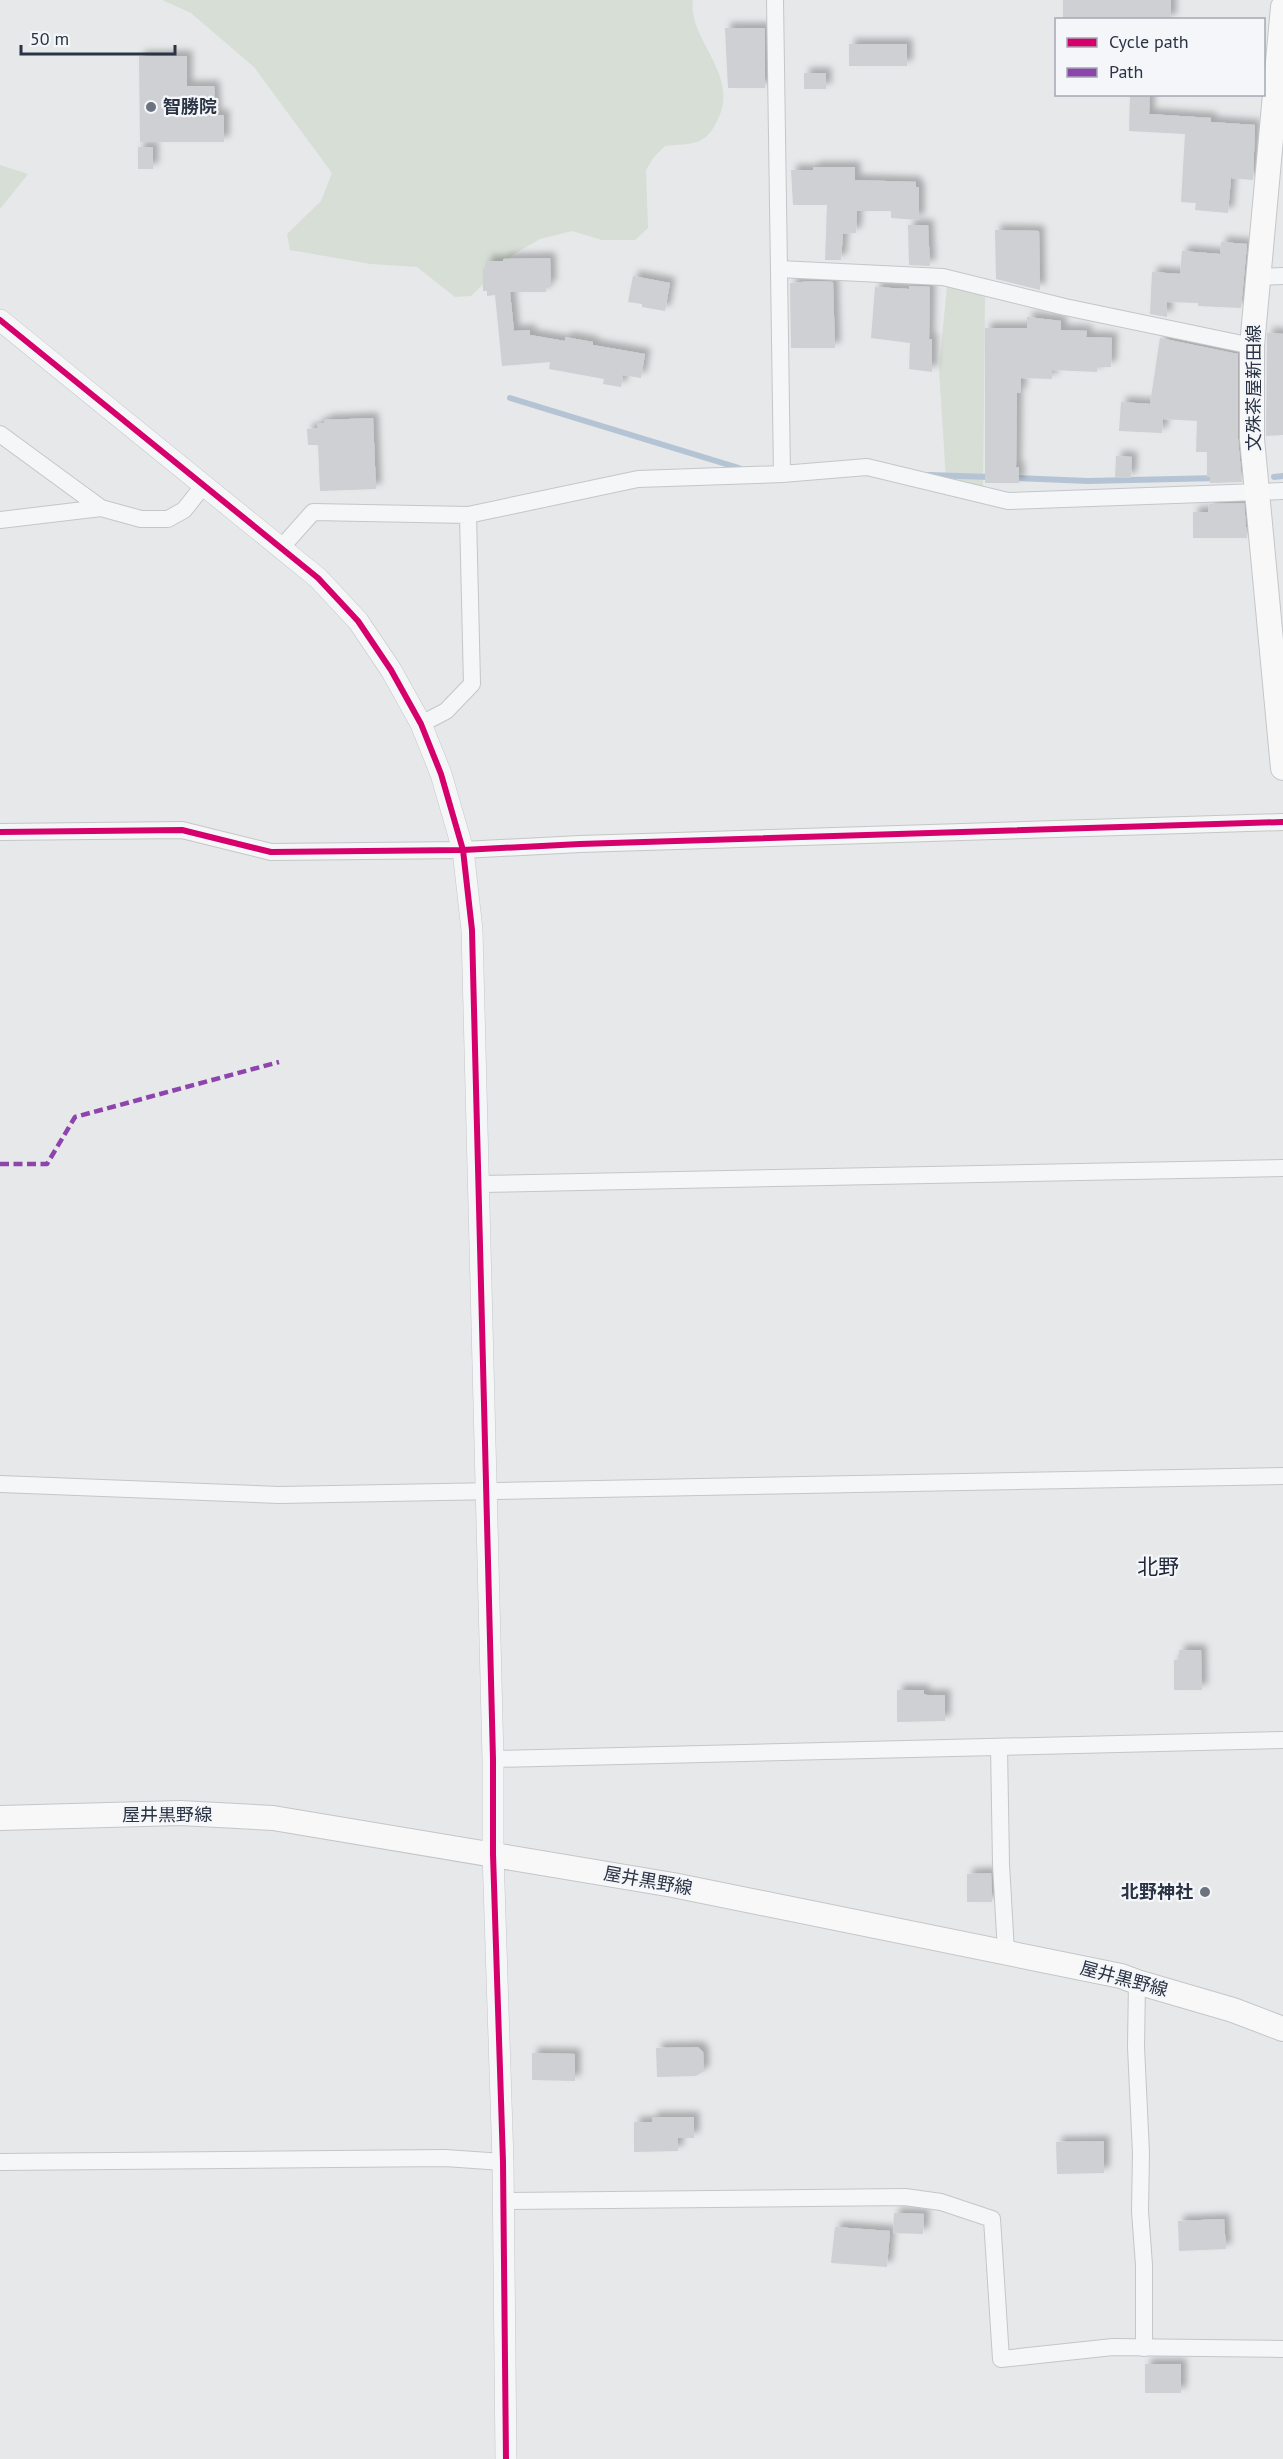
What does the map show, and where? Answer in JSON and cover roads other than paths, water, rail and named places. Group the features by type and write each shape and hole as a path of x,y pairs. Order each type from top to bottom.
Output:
{"main road":[{"name":"文殊茶屋新田線","path":"1283,7 1252,346 1252,439 1283,768"},
{"name":"屋井黒野線","path":"0,1818 180,1813 273,1818 493,1854 673,1885 1121,1976 1233,2010 1283,2029"}],"street":[{"path":"775,0 782,474"},
{"path":"779,269 943,277 1065,307 1252,346"},
{"path":"1258,277 1283,276"},
{"path":"0,320 318,578 358,621 421,723 441,774 463,850 472,930 480,1184 493,1759 493,1854 504,2201 506,2459"},
{"path":"0,434 101,508 141,519 168,519 184,510 204,485"},
{"path":"280,548 313,512 468,515 638,479 782,474 867,467 1008,501 1283,491"},
{"path":"0,520 101,508"},
{"path":"421,723 446,711 472,684 468,515"},
{"path":"0,832 182,830 271,852 463,850 592,843 1283,822"},
{"path":"480,1184 1283,1168"},
{"path":"0,1484 279,1495 1283,1476"},
{"path":"493,1759 1283,1740"},
{"path":"999,1747 1001,1864 1006,1952"},
{"path":"1137,1982 1136,2047 1141,2153 1140,2211 1144,2265 1144,2348"},
{"path":"0,2162 445,2158 503,2162"},
{"path":"504,2201 905,2197 941,2202 992,2219 1001,2358 1113,2347 1283,2349"}],"waterway":[{"path":"510,398 739,468"},
{"path":"929,475 990,477"},
{"path":"1274,477 1283,476"},
{"path":"1013,478 1088,481 1218,478"}],"place":[{"name":"智勝院","path":"151,107"},
{"name":"北野神社","path":"1205,1892"}],"district":[{"name":"北野","path":"1158,1567"}]}
